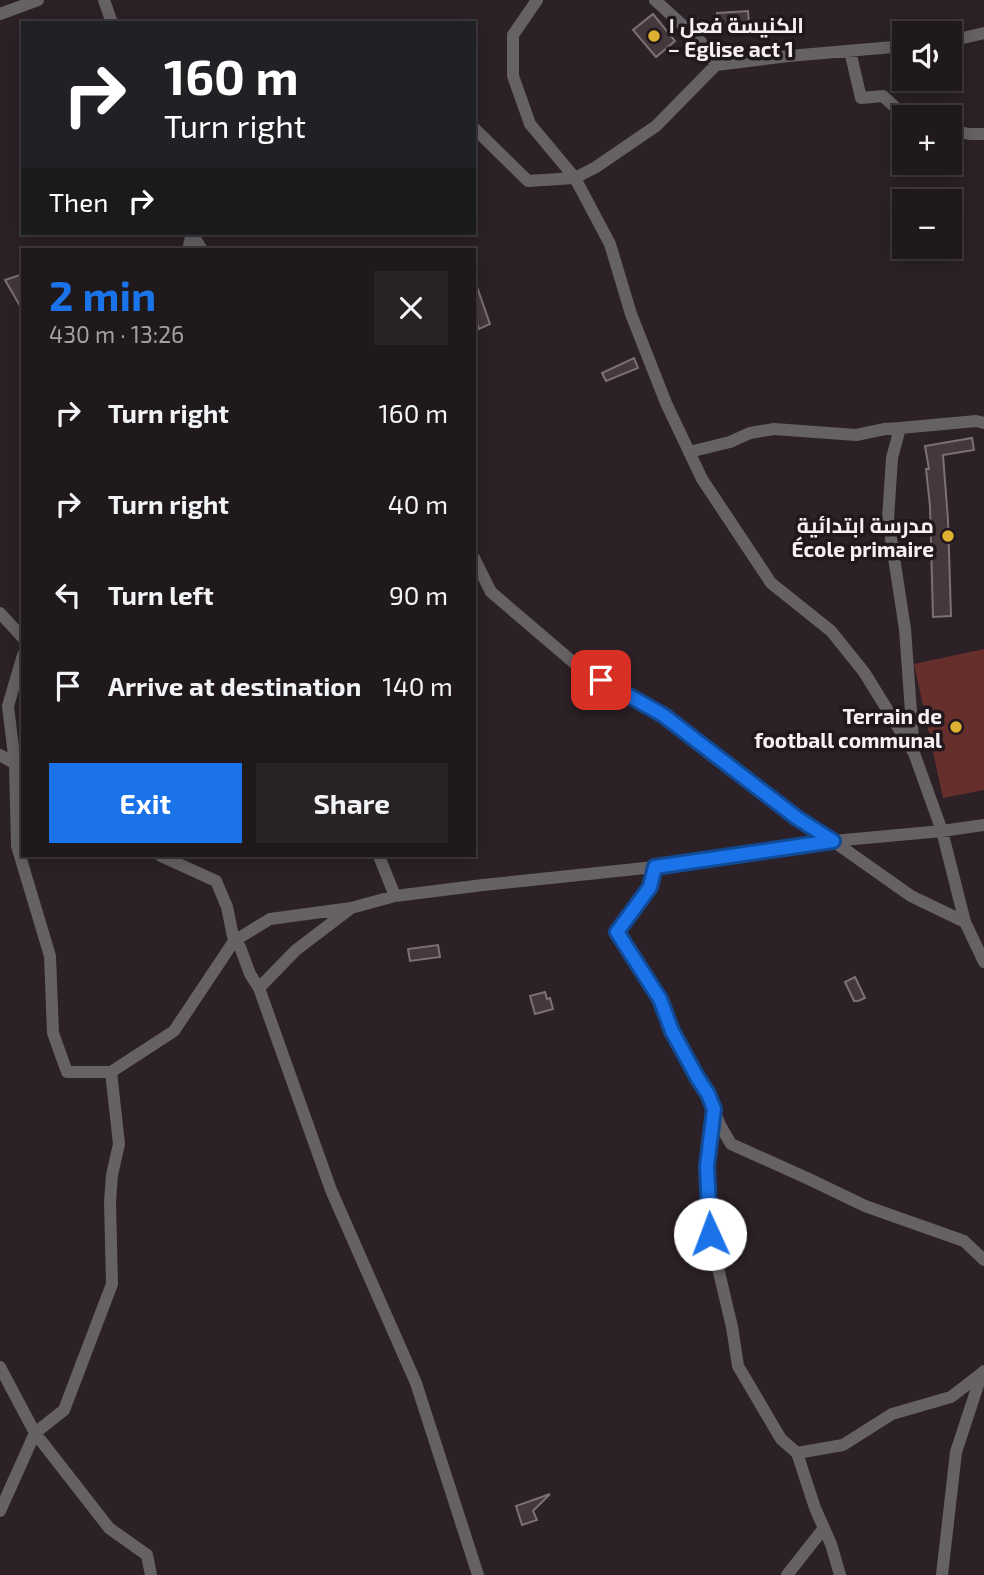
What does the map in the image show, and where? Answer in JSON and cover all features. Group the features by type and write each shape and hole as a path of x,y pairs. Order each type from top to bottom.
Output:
{"street":[{"path":"0,14 38,0"},
{"path":"104,0 111,21"},
{"path":"537,0 513,35 513,76 530,124 575,178 610,244 631,314 666,403 702,479 771,583 831,631 864,672 914,753 942,831 965,922 984,962"},
{"path":"655,0 701,42 716,65"},
{"path":"962,38 984,33"},
{"path":"476,130 528,181 575,178 619,153 656,126 716,65 892,48"},
{"path":"850,51 861,98 883,96 893,105"},
{"path":"962,133 984,134"},
{"path":"689,452 730,442 750,433 774,429 856,435 885,429 976,421 984,423"},
{"path":"900,428 892,458 888,519 905,629 914,753"},
{"path":"476,562 491,592 580,668 663,715 797,818 911,896 965,922"},
{"path":"0,613 21,636"},
{"path":"21,662 8,706 19,766 17,846 50,956 53,1033 67,1072 111,1072 174,1031 234,940 270,919 351,908 395,896 655,867 833,841 984,825"},
{"path":"0,755 19,766"},
{"path":"163,857 216,881 227,907 234,940 259,988 331,1190 416,1383 478,1575"},
{"path":"379,857 395,896"},
{"path":"655,867 650,887 617,932 660,999 672,1031 708,1094 731,1144 865,1206 964,1241 984,1260"},
{"path":"259,988 296,950 351,908"},
{"path":"0,1511 36,1433 64,1410 112,1284 110,1202 119,1144 111,1072"},
{"path":"714,1109 707,1166 710,1234 732,1327 737,1366 782,1439 797,1452 840,1575"},
{"path":"0,1367 36,1433 109,1528 147,1555 151,1575"},
{"path":"797,1452 843,1445 892,1414 951,1397 983,1372"},
{"path":"942,1575 956,1452 983,1372"},
{"path":"787,1575 824,1528"}],"shaded area":[{"name":"Terrain de football communal","path":"984,649 984,790 943,798 914,664"}],"building":[{"path":"748,11 749,24 718,27 717,13"},
{"name":"الكنيسة فعل ۱ – Eglise act 1","path":"653,14 675,41 656,57 633,30"},
{"path":"21,275 21,308 5,280"},
{"path":"476,284 490,324 479,329 476,321"},
{"path":"634,358 638,368 606,381 602,373"},
{"path":"972,438 974,450 943,455 951,616 933,617 930,506 926,469 929,469 925,446"},
{"path":"438,945 440,957 410,961 408,949"},
{"path":"855,977 865,998 858,1001 854,1001 845,982"},
{"path":"545,992 553,1009 535,1014 530,996"},
{"path":"550,1494 533,1511 537,1520 522,1525 516,1506"}],"place":[{"name":"الكنيسة فعل ۱ – Eglise act 1","path":"654,36"},
{"name":"مدرسة ابتدائية École primaire","path":"948,536"},
{"name":"Terrain de football communal","path":"956,727"}],"route":[{"path":"601,680 663,715 797,818 833,841 655,867 650,887 617,932 660,999 672,1031 714,1109 707,1166 710,1234"}]}
